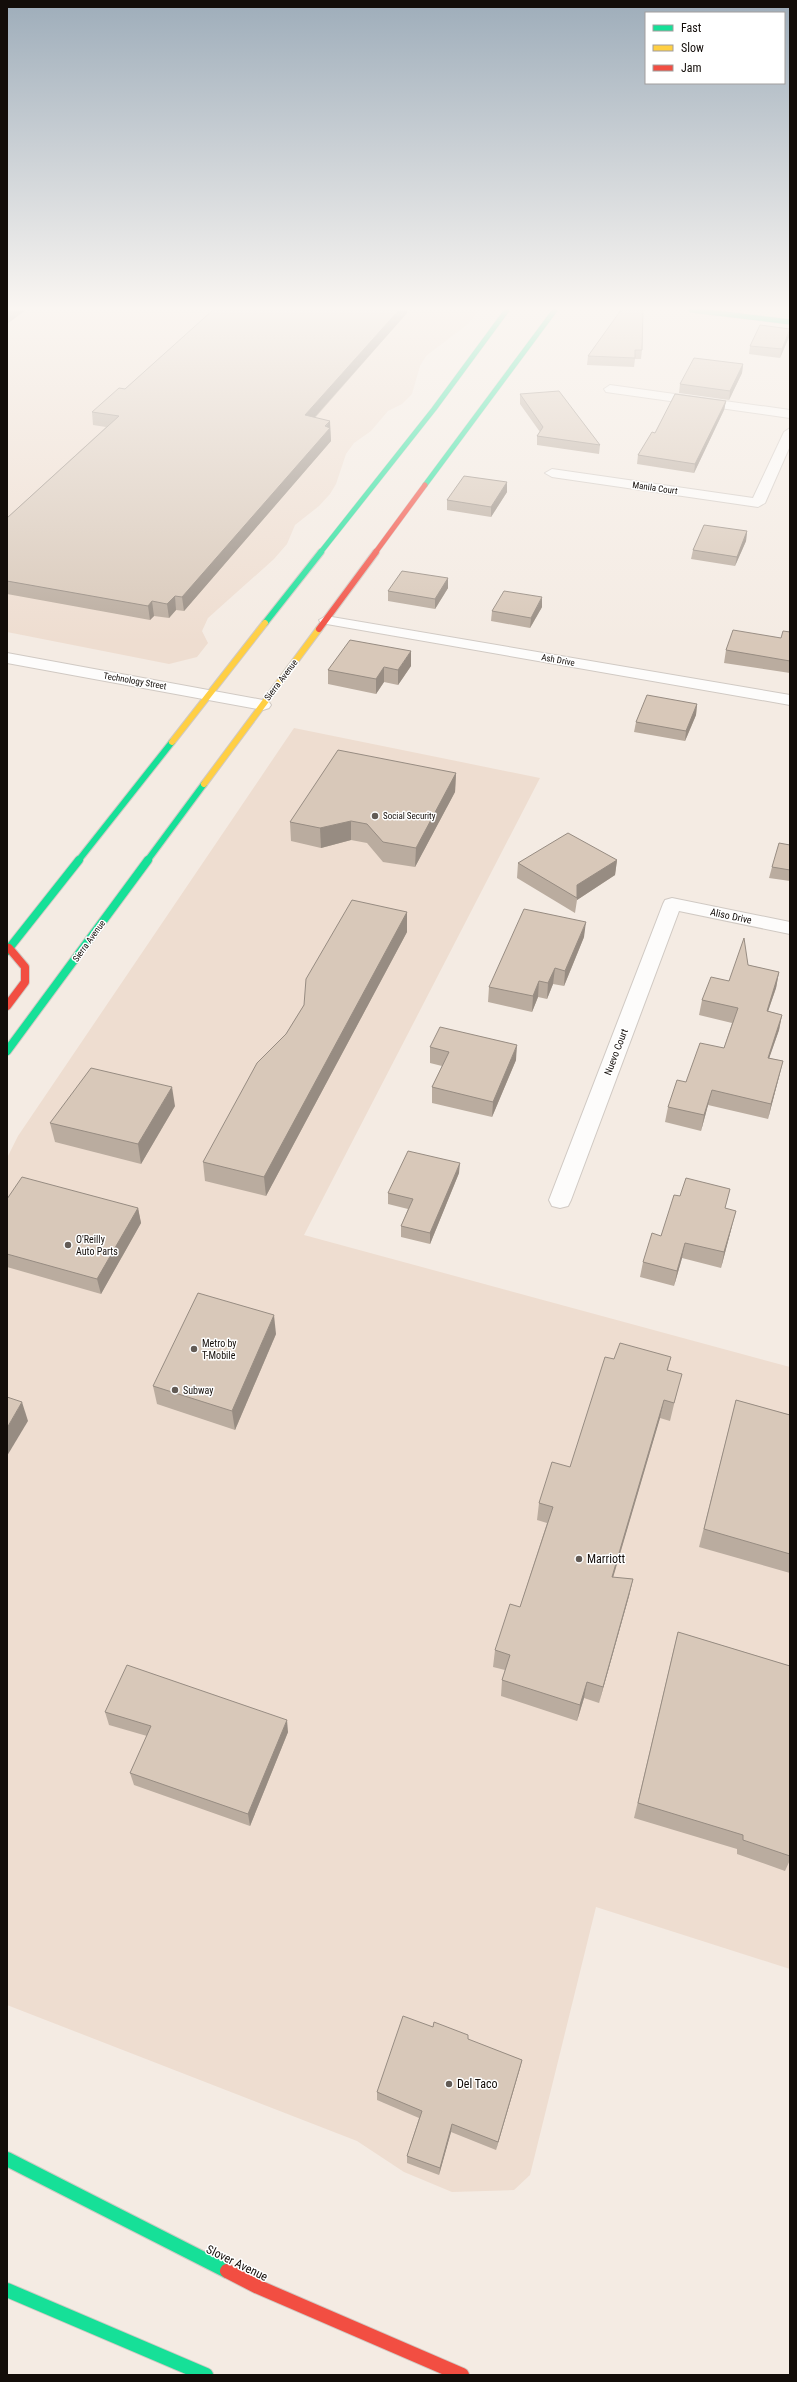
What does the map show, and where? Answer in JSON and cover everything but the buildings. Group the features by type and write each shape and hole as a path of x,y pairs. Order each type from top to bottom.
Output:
{"main road":[{"path":"7,1006 25,982 25,967 8,949 424,421"},
{"name":"Sierra Avenue","path":"7,1051 473,421"},
{"name":"Slover Avenue","path":"7,2159 256,2286 462,2375"},
{"path":"7,2290 206,2375"}],"street":[{"name":"Manila Court","path":"552,474 758,503 790,432"},
{"name":"Ash Drive","path":"326,620 790,700"},
{"name":"Technology Street","path":"7,658 263,705"},
{"name":"Aliso Drive","path":"672,904 790,928"},
{"name":"Nuevo Court","path":"560,1200 672,904"}],"shaded area":[{"path":"7,421 379,421 371,431 354,443 346,454 336,484 330,494 319,506 295,525 287,544 274,559 208,618 202,631 208,643 197,657 169,664 7,632"},
{"path":"294,728 540,778 304,1235 790,1367 790,1969 596,1907 530,2175 514,2190 452,2192 404,2172 357,2141 7,2005 7,1158 18,1136"}],"traffic: fast":[{"path":"265,623 424,421"},
{"path":"425,485 472,421"},
{"path":"7,951 172,742"},
{"path":"7,1051 204,784"},
{"path":"7,2159 227,2271"},
{"path":"7,2290 206,2375"}],"traffic: slow":[{"path":"172,742 265,623"},
{"path":"204,784 319,629"}],"traffic: jam":[{"path":"319,629 425,485"},
{"path":"7,1006 25,982 25,967 9,948"},
{"path":"227,2271 256,2286 462,2375"}],"place":[{"name":"Social Security","path":"375,816"},
{"name":"O'Reilly Auto Parts","path":"68,1245"},
{"name":"Metro by T-Mobile","path":"194,1349"},
{"name":"Subway","path":"175,1390"},
{"name":"Marriott","path":"579,1559"},
{"name":"Del Taco","path":"449,2084"}]}
